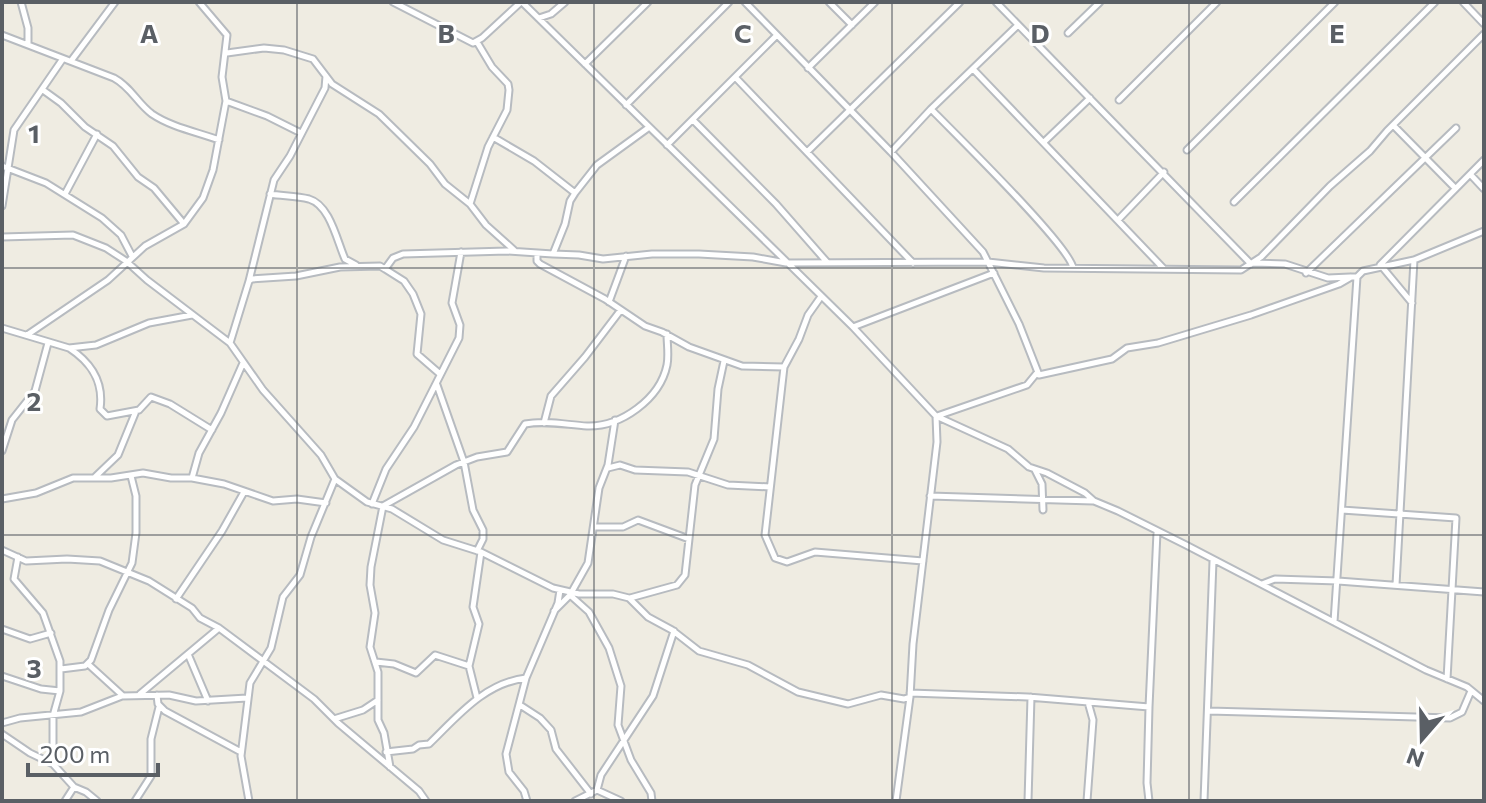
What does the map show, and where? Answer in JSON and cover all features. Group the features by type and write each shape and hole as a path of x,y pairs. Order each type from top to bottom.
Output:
{"street":[{"path":"21,2 28,28 28,43"},
{"path":"71,61 115,2"},
{"path":"27,335 108,280 129,259 160,236 184,224 209,188 226,101 222,77 227,53 225,31 199,2"},
{"path":"393,2 466,41 477,42 521,2 853,327 936,416 1008,449 1037,470 1042,484 1043,510"},
{"path":"539,18 551,14 565,2"},
{"path":"585,64 648,2"},
{"path":"626,105 729,2"},
{"path":"745,2 975,242 1019,324 1036,373"},
{"path":"829,2 852,25"},
{"path":"808,68 875,2"},
{"path":"807,152 960,2"},
{"path":"996,2 1251,264 1278,263 1328,278 1354,277"},
{"path":"1068,33 1100,2"},
{"path":"1119,100 1217,2"},
{"path":"1187,150 1335,2"},
{"path":"1234,202 1435,2"},
{"path":"1463,2 1484,24"},
{"path":"891,152 1018,25"},
{"path":"385,269 393,258 403,254 517,252 603,259 699,254 753,257 786,263 988,262 1036,268 1235,271 1251,264 1370,151 1484,34"},
{"path":"2,35 125,84 141,105 161,119 219,140"},
{"path":"667,145 777,35"},
{"path":"470,204 493,137 507,110 509,87 477,42"},
{"path":"227,53 249,48 284,50 313,59 335,86 379,114 430,164 445,184 470,204 486,225 517,252"},
{"path":"2,206 14,130 62,60"},
{"path":"973,69 1165,270"},
{"path":"230,343 274,180 325,88 326,75"},
{"path":"736,78 914,264"},
{"path":"43,90 120,153 138,177 154,188 184,224"},
{"path":"1044,142 1090,98"},
{"path":"226,101 301,133"},
{"path":"931,109 1040,223 1070,257 1073,268"},
{"path":"693,120 776,204 827,262"},
{"path":"1393,125 1455,188"},
{"path":"553,254 575,193 597,165 648,128"},
{"path":"1306,273 1456,128"},
{"path":"65,194 97,134"},
{"path":"493,137 534,161 575,193"},
{"path":"1379,268 1484,160"},
{"path":"2,166 65,194 113,225 129,259 147,280 230,343 281,412 321,455 335,479 372,504 401,513 443,540 479,552 571,594 613,594 629,598 682,581 697,474 714,439 724,361"},
{"path":"1118,220 1164,172"},
{"path":"1470,174 1484,189"},
{"path":"270,194 313,200 332,225 345,259 361,267"},
{"path":"1036,373 1042,375 1112,359 1127,348 1159,343 1266,311 1339,284 1363,271 1414,260 1484,231"},
{"path":"2,237 73,235 129,259"},
{"path":"372,504 391,460 414,427 459,338 460,325 452,303 461,252"},
{"path":"537,253 540,264 645,326 689,347 742,366 784,367"},
{"path":"609,302 626,256"},
{"path":"1396,585 1414,260"},
{"path":"249,281 340,267 380,266 398,276 413,294 421,314 417,354 440,374"},
{"path":"1379,268 1413,303"},
{"path":"853,327 994,273"},
{"path":"1334,622 1354,277"},
{"path":"820,298 808,315 784,367 765,535 776,559 793,561 815,552 923,561"},
{"path":"544,423 551,396 620,311"},
{"path":"2,328 69,348 96,345 149,323 193,315"},
{"path":"390,767 384,733 378,720 376,662 370,647 375,610 370,578 383,506 426,479 464,462 504,453 525,424 593,426 637,410 660,380 667,362 667,334"},
{"path":"2,451 12,420 35,391 48,343"},
{"path":"69,348 85,360 101,385 101,413 111,417 136,411"},
{"path":"192,478 199,453 243,363"},
{"path":"936,416 1027,385 1036,373"},
{"path":"437,384 464,462 473,510 483,530 473,607 479,624 469,666 477,698"},
{"path":"95,477 118,455 136,411 151,397 157,397 212,430"},
{"path":"896,801 937,442 936,416"},
{"path":"554,611 571,594 588,563 599,488 607,468 615,420"},
{"path":"607,468 620,465 635,470 697,474 728,485 770,487"},
{"path":"1034,469 1471,691 1484,701"},
{"path":"2,499 36,493 73,478 111,478 149,473 224,484 273,501 297,499 326,503"},
{"path":"88,664 129,572 136,533 135,487 130,475"},
{"path":"249,801 241,752 250,683 271,648 283,597 300,575 311,537 335,479"},
{"path":"176,599 244,492"},
{"path":"930,496 1094,501"},
{"path":"1342,510 1456,518 1447,679"},
{"path":"594,527 623,527 638,520 689,539"},
{"path":"1149,801 1149,707 1157,532"},
{"path":"2,550 30,561 100,561 129,572 176,599 320,703 334,719 419,791 426,801"},
{"path":"18,557 14,579 41,609 61,669 60,691 53,716 53,764"},
{"path":"1204,801 1213,561"},
{"path":"1261,584 1275,579 1338,581 1484,592"},
{"path":"527,801 524,791 509,772 506,760 526,678 560,590"},
{"path":"571,594 595,620 617,668 621,686 618,725 631,760 651,793 652,801"},
{"path":"629,598 648,617 674,631 699,651 748,665 791,689 848,704 881,695 904,699 910,695 1031,697 1149,707"},
{"path":"138,695 219,628"},
{"path":"2,629 30,639 51,633"},
{"path":"590,795 653,696 674,631"},
{"path":"188,654 208,701"},
{"path":"376,662 394,664 416,673 435,655 469,666"},
{"path":"61,669 88,664"},
{"path":"88,664 122,696"},
{"path":"2,676 41,689 60,691"},
{"path":"386,752 429,744 477,698 504,681 526,678"},
{"path":"1209,711 1450,718 1462,712 1471,691"},
{"path":"2,723 20,718 81,712 122,696 157,695 208,701 247,698"},
{"path":"135,801 151,776 151,739 159,707 157,695"},
{"path":"1028,801 1031,697"},
{"path":"334,719 363,710 378,700"},
{"path":"1087,701 1093,720 1087,801"},
{"path":"519,704 548,726 556,749 590,795"},
{"path":"159,707 241,752"},
{"path":"2,734 53,764 74,787 97,801"},
{"path":"65,801 74,787"},
{"path":"575,801 590,795 621,801"}]}
